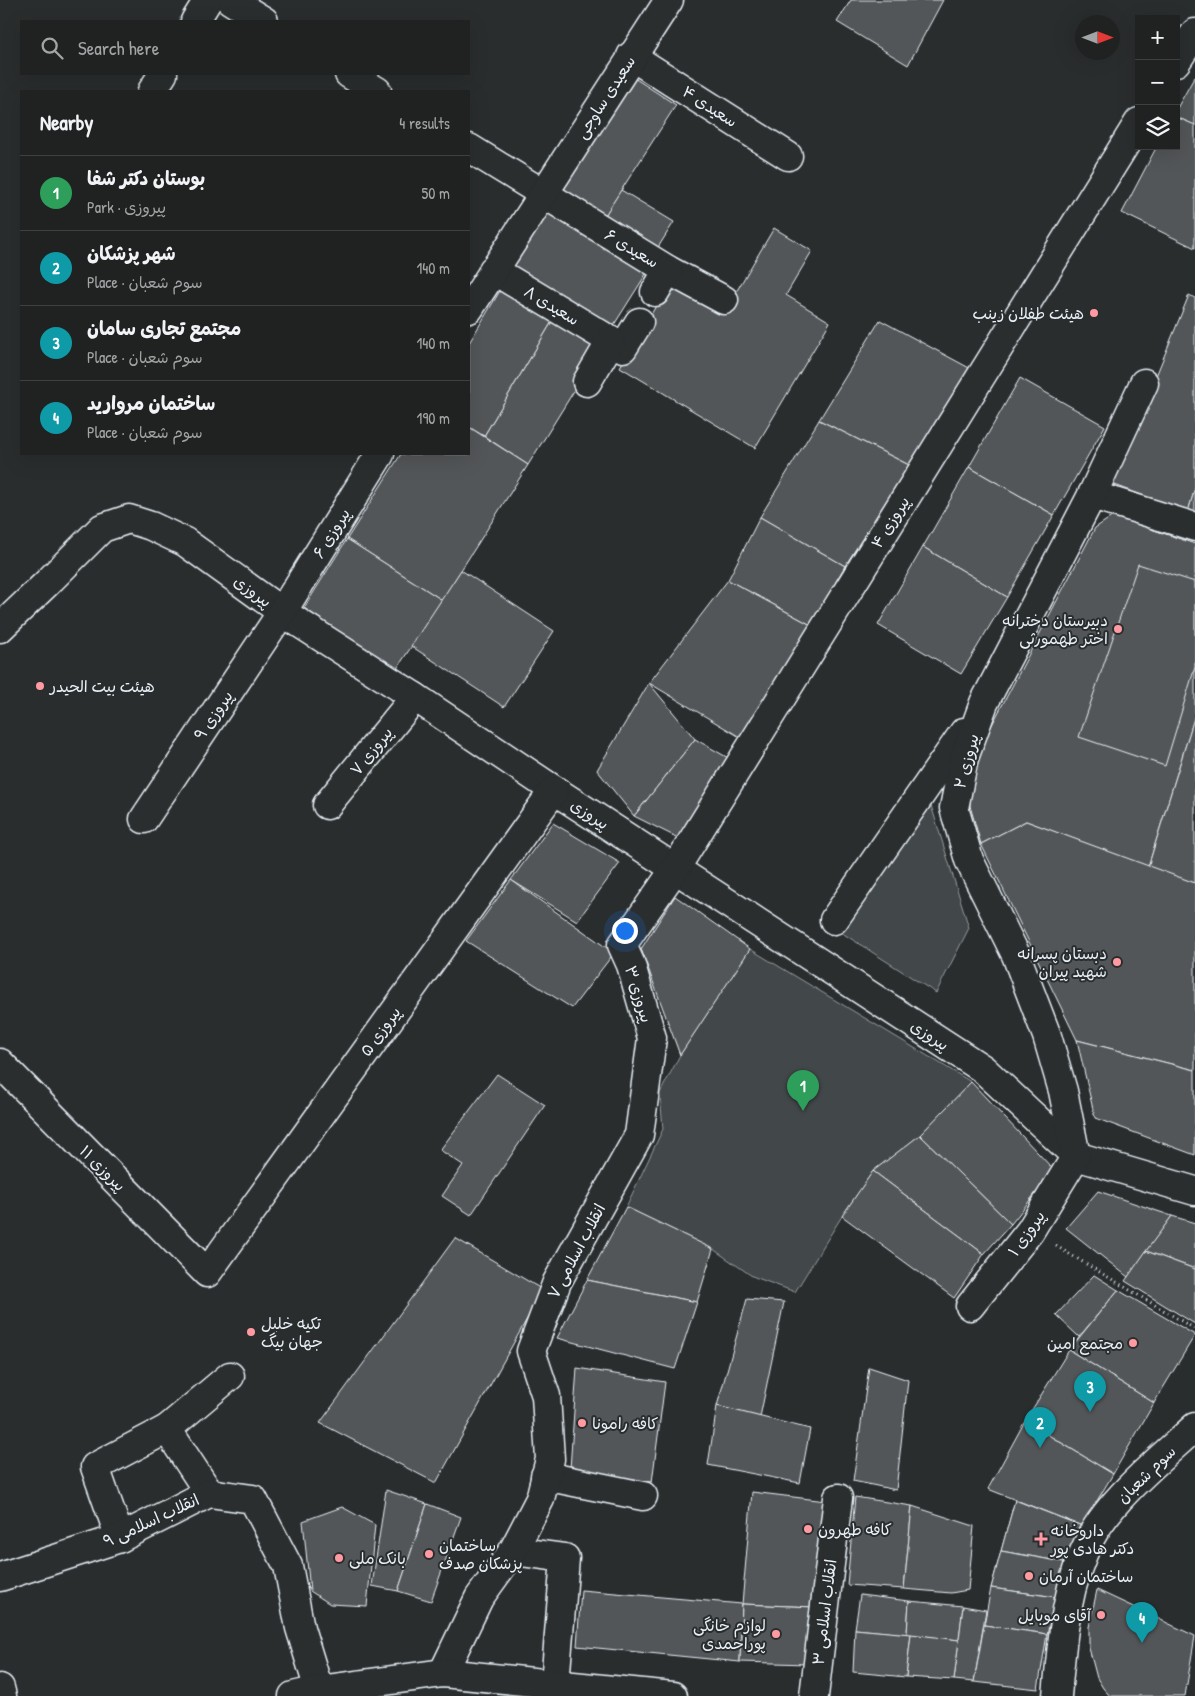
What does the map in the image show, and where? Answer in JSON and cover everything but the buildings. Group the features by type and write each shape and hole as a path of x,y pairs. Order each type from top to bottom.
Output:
{"street":[{"path":"196,20 208,0"},
{"path":"230,0 262,20"},
{"name":"سعیدی ساوجی","path":"542,193 669,0"},
{"path":"1177,60 1195,33"},
{"name":"سعیدی ۴","path":"631,56 788,156"},
{"path":"153,90 162,75"},
{"path":"351,75 376,90"},
{"name":"پیروزی ۴","path":"675,869 1135,128"},
{"name":"سعیدی ۶","path":"470,149 542,193 662,281 724,300"},
{"path":"470,307 542,193"},
{"name":"سعیدی ۸","path":"493,270 611,341"},
{"path":"587,382 611,341 623,348 639,322"},
{"name":"پیروزی ۲","path":"1076,1156 1063,1091 1047,1036 1016,955 969,860 954,808 964,758 984,703 1092,495 1144,383"},
{"name":"پیروزی ۶","path":"282,612 379,455"},
{"path":"1092,495 1195,527"},
{"name":"پیروزی","path":"0,628 102,528 129,520 151,526 185,542 282,612 983,1069 1076,1156 1195,1191"},
{"name":"پیروزی ۹","path":"144,818 282,612"},
{"name":"پیروزی ۷","path":"326,805 415,697"},
{"path":"834,920 984,703"},
{"name":"پیروزی ۵","path":"206,1273 554,790"},
{"name":"پیروزی ۳","path":"639,1135 652,1038 631,965 622,945 675,869"},
{"name":"پیروزی ۱۱","path":"0,1063 206,1273"},
{"name":"انقلاب اسلامی ۷","path":"443,1674 479,1598 514,1551 540,1499 550,1459 546,1396 531,1351 557,1282 639,1135"},
{"name":"پیروزی ۱","path":"970,1306 1030,1231 1076,1156"},
{"path":"120,1538 95,1467 167,1429 230,1376"},
{"name":"سوم شعبان","path":"1057,1696 1063,1626 1077,1568 1091,1537 1111,1507 1195,1428"},
{"path":"167,1429 209,1493"},
{"path":"545,1476 643,1496"},
{"name":"انقلاب اسلامی ۹","path":"0,1577 120,1538 209,1493 253,1499 288,1566 300,1628 319,1690"},
{"name":"انقلاب اسلامی ۳","path":"814,1696 838,1498"},
{"path":"514,1551 566,1558 555,1684"},
{"path":"293,1696 319,1690 399,1688 443,1674 555,1684 586,1692 673,1696"},
{"path":"0,1688 2,1696"}],"path":[{"path":"1030,1231 1195,1329"}],"shaded area":[{"path":"930,802 969,928 936,993 839,931"},
{"path":"750,949 971,1082 920,1135 873,1171 842,1216 795,1292 752,1276 713,1249 626,1207 663,1129 660,1093 680,1055"}],"place":[{"name":"هیئت طفلان زینب","path":"1094,313"},
{"name":"دبیرستان دخترانه اختر طهمورثی","path":"1118,629"},
{"name":"هیئت بیت الحیدر","path":"40,686"},
{"name":"دبستان پسرانه شهید پیران","path":"1117,962"},
{"name":"بوستان دکتر شفا","path":"803,1111"},
{"name":"تکیه خلیل جهان بیگ","path":"251,1332"},
{"name":"مجتمع امین","path":"1133,1343"},
{"name":"مجتمع تجاری سامان","path":"1090,1412"},
{"name":"کافه رامونا","path":"582,1423"},
{"name":"شهر پزشکان","path":"1040,1448"},
{"name":"کافه طهرون","path":"808,1529"},
{"name":"داروخانه دکتر هادی پور","path":"1041,1539"},
{"name":"ساختمان پزشکان صدف","path":"429,1554"},
{"name":"بانک ملی","path":"339,1558"},
{"name":"ساختمان آرمان","path":"1029,1576"},
{"name":"آقای موبایل","path":"1101,1615"},
{"name":"لوازم خانگی پوراحمدی","path":"776,1634"},
{"name":"ساختمان مروارید","path":"1142,1643"}]}
